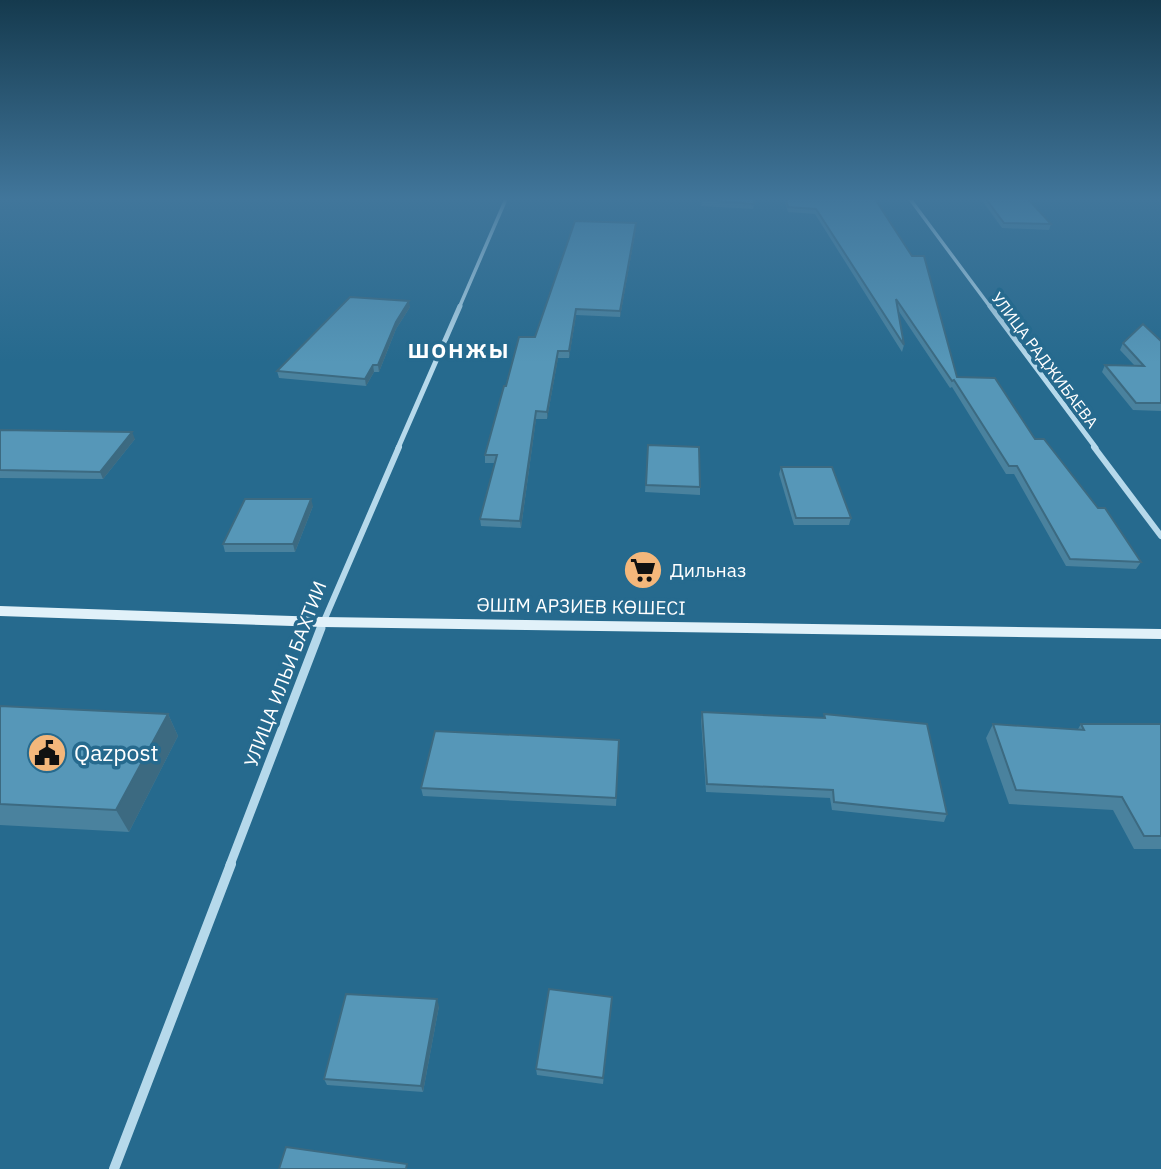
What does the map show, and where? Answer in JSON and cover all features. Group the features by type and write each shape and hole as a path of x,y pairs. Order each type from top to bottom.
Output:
{"street":[{"name":"УЛИЦА ИЛЬИ БАХТИИ","path":"114,1169 323,622 482,254"},
{"name":"УЛИЦА РАДЖИБАЕВА","path":"951,254 1161,536"},
{"name":"ӘШІМ АРЗИЕВ КӨШЕСІ","path":"0,611 323,622 1161,634"}],"building":[{"path":"564,254 630,254 620,311 576,309 569,351 558,351 547,412 536,411 520,521 480,519 497,455 485,455 504,386 519,337 535,337"},
{"path":"845,254 924,256 957,377 995,378 1035,439 1044,439 1098,508 1105,508 1141,562 1070,559 1017,466 1009,466 954,380 952,381 896,299 904,345"},
{"path":"350,297 409,301 396,322 378,365 373,365 365,379 277,371"},
{"path":"1143,324 1161,341 1161,403 1136,403 1105,365 1144,366 1123,343"},
{"path":"0,430 132,432 100,472 0,470"},
{"path":"648,445 699,447 700,487 646,485"},
{"path":"781,467 832,467 851,518 796,518"},
{"path":"245,499 311,499 293,544 223,544"},
{"path":"0,706 168,714 116,810 0,804"},
{"path":"702,712 825,718 824,714 927,724 947,814 834,802 833,790 707,784"},
{"path":"993,724 1084,730 1081,724 1161,724 1161,836 1144,836 1122,797 1016,790"},
{"path":"435,731 619,740 616,798 421,788"},
{"path":"549,989 612,997 603,1078 536,1069"},
{"path":"346,994 437,999 421,1086 324,1079"},
{"path":"286,1147 407,1164 406,1169 279,1169"}],"place":[{"name":"Дильназ","path":"643,570"},
{"name":"Qazpost","path":"47,753"}],"district":[{"name":"ШОНЖЫ","path":"459,351"}]}
